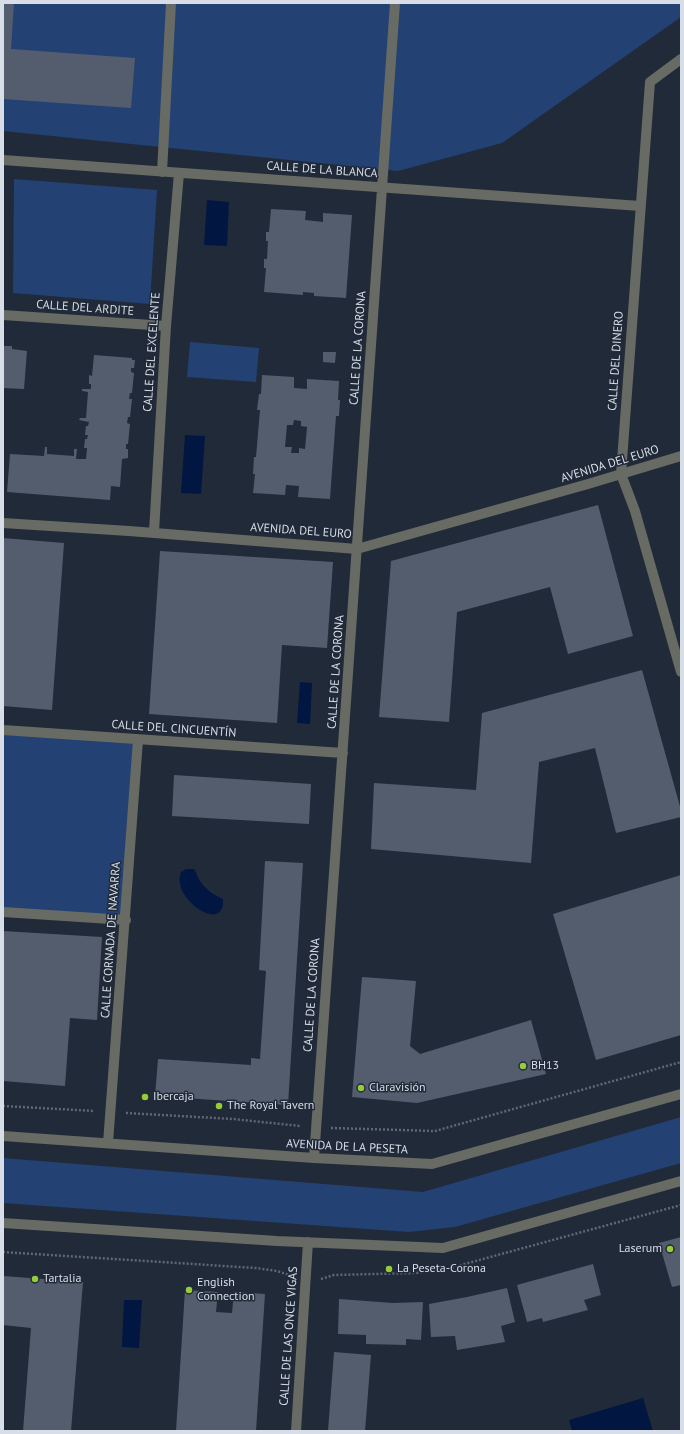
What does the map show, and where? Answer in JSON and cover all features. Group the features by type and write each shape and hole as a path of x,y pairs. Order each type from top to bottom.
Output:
{"street":[{"path":"162,172 171,3"},
{"name":"CALLE DE LA CORONA","path":"314,1158 395,3"},
{"name":"CALLE DEL DINERO","path":"681,59 650,82 621,474 635,511 681,672"},
{"name":"CALLE DE LA BLANCA","path":"3,160 640,206"},
{"name":"CALLE DEL EXCELENTE","path":"154,532 166,326 179,173"},
{"name":"CALLE DEL ARDITE","path":"3,314 166,326"},
{"name":"AVENIDA DEL EURO","path":"3,523 154,532 357,549 428,530 681,456"},
{"name":"CALLE DEL CINCUENTÍN","path":"3,730 343,753"},
{"name":"CALLE CORNADA DE NAVARRA","path":"108,1143 126,920 138,740"},
{"path":"3,912 126,920"},
{"name":"AVENIDA DE LA PESETA","path":"3,1136 314,1158 432,1164 681,1094"},
{"path":"3,1223 308,1242 443,1248 681,1181"},
{"name":"CALLE DE LAS ONCE VIGAS","path":"296,1431 308,1242"}],"path":[{"name":"AVENIDA DE LA PESETA","path":"329,1128 435,1131 681,1062"},
{"path":"3,1106 98,1112"},
{"name":"AVENIDA DE LA PESETA","path":"120,1112 233,1119 306,1127"},
{"path":"3,1252 256,1268 277,1271 290,1275"}],"shaded area":[{"path":"3,3 681,3 681,17 502,143 398,171 3,131"},
{"path":"14,179 157,190 150,304 13,293"},
{"path":"207,200 229,202 227,246 204,245"},
{"path":"190,342 259,348 256,382 187,377"},
{"path":"185,435 205,436 201,494 181,493"},
{"path":"300,682 312,683 310,724 297,723"},
{"path":"3,730 138,740 126,920 3,912"},
{"path":"186,869 194,869 199,880 205,887 213,894 223,899 221,910 216,914 208,914 199,909 190,902 183,892 180,882 181,872"},
{"path":"681,1117 681,1163 455,1227 409,1232 3,1203 3,1158 423,1192"},
{"path":"124,1300 142,1300 139,1348 122,1347"},
{"path":"643,1398 653,1431 572,1431 569,1420"}],"building":[{"path":"3,3 14,3 11,49 135,58 131,108 3,99"},
{"path":"271,209 306,211 305,220 323,222 323,213 352,215 346,298 314,296 314,293 303,292 303,295 264,292 266,268 264,268 264,259 267,259 268,241 266,241 266,232 269,232"},
{"path":"3,346 12,346 12,349 27,351 24,389 3,388"},
{"path":"323,352 336,352 335,363 323,362"},
{"path":"94,355 132,358 132,360 135,360 134,368 131,368 131,372 134,373 132,393 130,393 129,399 132,399 130,417 128,417 127,423 130,424 128,444 126,444 126,449 128,449 128,458 122,459 120,487 111,486 110,500 7,492 10,454 44,456 45,447 47,447 47,454 74,456 74,449 77,449 76,459 86,459 87,448 84,448 85,439 87,439 88,435 85,435 86,426 88,426 89,422 79,420 80,418 86,418 88,392 82,391 82,389 91,389 91,384 89,384 89,375 92,376"},
{"path":"262,375 294,377 294,388 307,389 307,379 339,381 339,416 336,416 330,499 298,497 299,486 286,485 285,495 253,493 255,474 253,474 254,457 256,457 260,410 257,410 259,394 261,394","holes":["294,420 301,421 301,426 307,427 305,449 299,448 299,453 291,453 292,447 285,447 287,425 293,425"]},
{"path":"598,505 633,636 568,654 550,587 457,612 449,722 379,717 391,561"},
{"path":"3,538 64,543 52,710 3,706"},
{"path":"160,551 333,562 327,648 282,645 277,723 149,714"},
{"path":"642,670 681,810 681,817 616,833 595,748 539,762 531,863 371,849 374,783 476,790 482,713"},
{"path":"174,775 311,784 309,824 172,816"},
{"path":"265,861 303,863 288,1105 155,1096 158,1059 251,1065 251,1058 260,1059 266,971 259,970"},
{"path":"681,875 681,1035 596,1060 553,914"},
{"path":"3,931 102,937 97,1020 70,1018 65,1086 3,1081"},
{"path":"362,977 416,981 410,1046 420,1054 531,1020 546,1074 417,1103 352,1097"},
{"path":"681,1237 681,1285 672,1287 659,1243"},
{"path":"593,1264 601,1295 584,1300 588,1310 543,1322 542,1318 527,1322 517,1285"},
{"path":"3,1276 83,1282 71,1431 23,1431 31,1328 3,1325"},
{"path":"507,1288 515,1322 501,1326 505,1342 457,1350 455,1336 431,1337 429,1304"},
{"path":"185,1290 218,1292 216,1312 232,1313 234,1292 265,1294 256,1431 176,1431"},
{"path":"339,1299 393,1303 423,1302 421,1340 406,1339 406,1345 366,1344 366,1335 338,1334"},
{"path":"334,1352 371,1355 365,1431 328,1431"}],"place":[{"name":"BH13","path":"523,1066"},
{"name":"Claravisión","path":"361,1088"},
{"name":"Ibercaja","path":"145,1097"},
{"name":"The Royal Tavern","path":"219,1106"},
{"name":"Laserum","path":"670,1249"},
{"name":"La Peseta-Corona","path":"389,1269"},
{"name":"Tartalia","path":"35,1279"},
{"name":"English Connection","path":"189,1290"}]}
